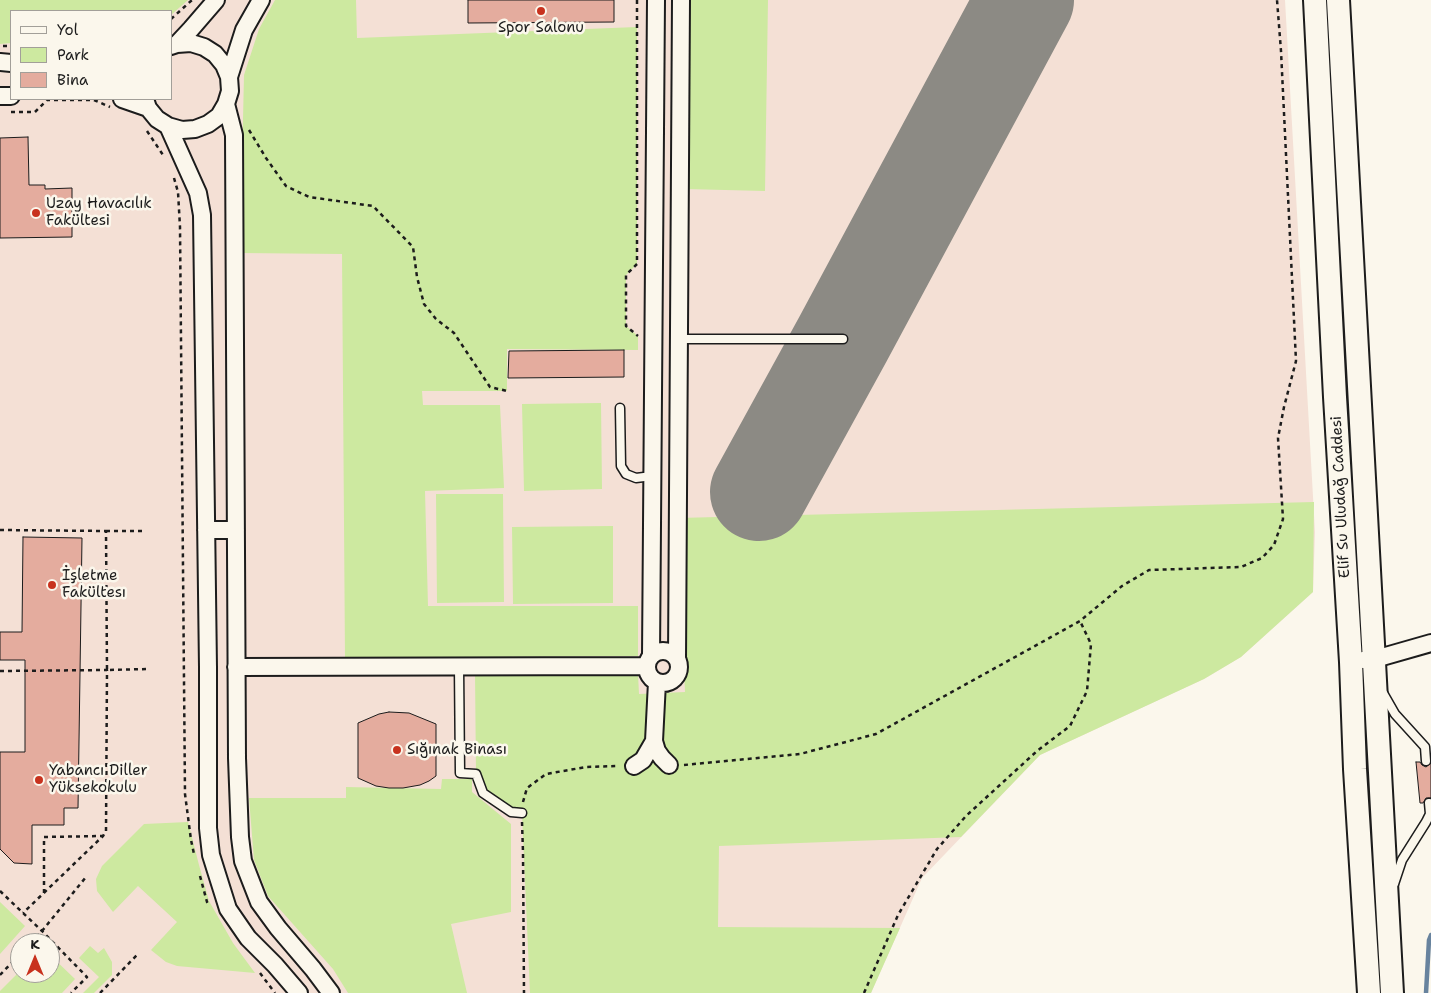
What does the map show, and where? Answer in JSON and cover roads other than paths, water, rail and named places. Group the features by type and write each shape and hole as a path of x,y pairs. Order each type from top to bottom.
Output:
{"main road":[{"name":"Elif Su Uludağ Caddesi","path":"1315,0 1335,397 1351,662 1355,769 1369,993"},
{"name":"Elif Su Uludağ Caddesi","path":"1338,0 1392,993"}],"street":[{"path":"174,45 216,0"},
{"path":"229,77 244,30 261,0"},
{"path":"656,0 646,340 652,476 649,661 647,672 657,682 665,683 671,682 680,669 677,659 681,0"},
{"path":"120,105 146,104 157,119 168,126 182,130 195,129 208,124 219,116 226,104 230,91 229,77 224,65 215,54 204,47 191,43 174,45"},
{"path":"226,104 234,135 236,667 240,837 243,861 259,902 331,993"},
{"path":"168,126 198,193 202,214 208,828 211,856 228,909 248,938 295,988 313,969"},
{"path":"646,340 679,338"},
{"path":"652,476 678,476"},
{"path":"206,530 236,530"},
{"path":"1351,662 1375,659 1431,643"},
{"path":"649,661 655,653 665,651 670,652 677,659"},
{"path":"236,667 459,667 649,661"},
{"path":"657,682 654,741 657,751 669,765"},
{"path":"634,766 643,760 654,741"}],"lane":[{"path":"679,338 843,339"},
{"path":"620,408 621,466 626,474 636,478 652,476"},
{"path":"459,667 460,773 476,774 483,793 510,812 522,813"},
{"path":"1376,682 1396,714 1425,747 1426,761"},
{"path":"1388,905 1402,860 1430,814 1429,803"}],"waterway":[{"path":"1426,993 1429,940 1431,935"}],"place":[{"name":"Spor Salonu","path":"541,11"},
{"name":"Uzay Havacılık Fakültesi","path":"36,213"},
{"name":"İşletme Fakültesı","path":"52,585"},
{"name":"Sığınak Binası","path":"397,750"},
{"name":"Yabancı Diller Yüksekokulu","path":"39,780"}]}
